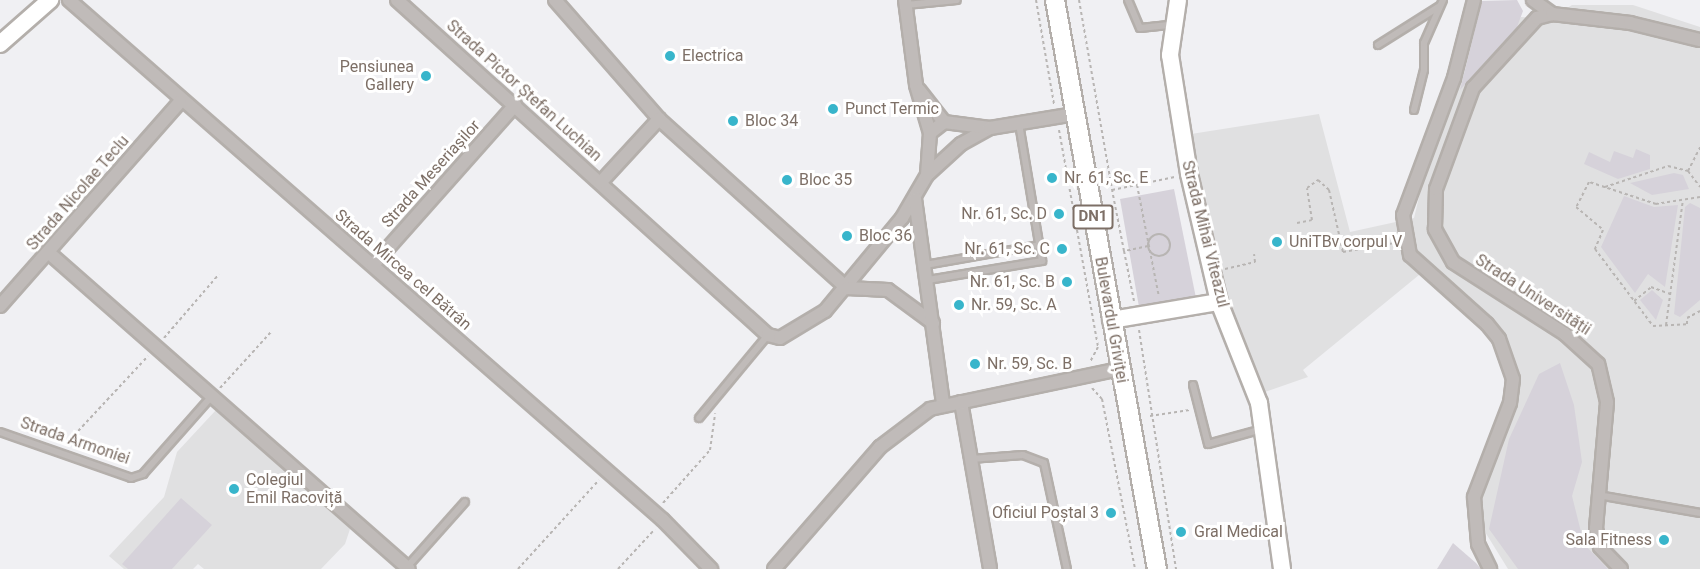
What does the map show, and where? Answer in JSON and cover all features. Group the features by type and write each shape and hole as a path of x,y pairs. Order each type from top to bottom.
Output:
{"main road":[{"name":"Bulevardul Griviței","path":"1055,0 1066,116 1112,320 1119,369 1157,569"}],"street":[{"path":"0,44 50,0"},
{"name":"Strada Mircea cel Bătrân","path":"69,0 180,102 373,265 659,516 711,569"},
{"name":"Strada Pictor Ștefan Luchian","path":"397,0 768,335"},
{"path":"555,0 659,119 847,288 888,291 933,323"},
{"name":"Strada Mihai Viteazul","path":"1178,0 1172,25 1170,55 1189,174 1219,302 1265,428 1282,569"},
{"path":"1474,0 1454,78 1406,205 1406,241 1424,272 1487,324 1511,369 1510,403 1474,497 1478,544 1490,569"},
{"path":"1533,0 1552,14 1630,23 1700,40"},
{"path":"905,2 916,85 929,138 927,175"},
{"name":"Strada Universității","path":"1552,14 1527,27 1473,88 1441,169 1433,210 1442,246 1453,262 1565,334 1598,364 1607,402 1597,495 1600,547 1621,569"},
{"path":"916,85 949,124 961,144"},
{"name":"Strada Nicolae Teclu","path":"0,306 180,102"},
{"name":"Strada Meseriașilor","path":"373,265 515,105"},
{"path":"929,138 949,124 990,128 1066,116"},
{"name":"Strada Pictor Ștefan Luchian","path":"601,182 659,119"},
{"path":"768,335 791,334 847,288 915,199 927,175 946,155 990,128"},
{"path":"929,138 946,155"},
{"path":"915,199 943,404"},
{"path":"48,252 408,568"},
{"path":"1112,320 1219,302"},
{"path":"774,569 892,435 943,404 1119,369"},
{"path":"961,402 990,569"}],"lane":[{"path":"905,2 957,0"},
{"path":"1128,0 1140,28 1172,25"},
{"path":"1378,45 1442,3"},
{"path":"1413,110 1424,70 1424,43 1442,3"},
{"path":"927,279 1042,261 1019,124"},
{"path":"925,265 1040,245"},
{"path":"699,418 768,335"},
{"path":"1192,385 1208,444 1265,428"},
{"name":"Strada Armoniei","path":"0,432 58,453 137,476 212,396"},
{"path":"971,459 1023,454 1044,463 1067,569"},
{"path":"1597,495 1700,513"},
{"path":"408,568 465,502"}],"path":[{"path":"1036,0 1066,116 1098,347 1089,363 1090,375 1102,399 1135,569"},
{"path":"1078,0 1137,315 1150,416 1176,569"},
{"path":"1688,171 1700,147"},
{"path":"1605,187 1668,166 1688,171 1700,187"},
{"path":"1112,190 1189,174"},
{"path":"1297,223 1312,220 1307,188 1318,180 1329,190 1343,252 1406,241"},
{"path":"1700,197 1656,204 1589,182 1576,207 1603,230 1595,249 1653,326 1687,324 1687,318 1700,310"},
{"path":"1137,185 1162,312"},
{"path":"1666,325 1683,200"},
{"path":"1124,251 1148,246 1160,234 1170,243 1160,255 1148,246"},
{"path":"1230,268 1255,262 1254,254"},
{"path":"58,453 156,347 219,274"},
{"path":"1634,301 1651,287 1670,294"},
{"path":"212,396 271,332"},
{"path":"618,569 710,450 715,399"},
{"path":"1150,416 1199,409"},
{"path":"518,569 607,471"}],"shaded area":[{"path":"1517,0 1523,11 1517,27 1460,90 1482,1"},
{"path":"1572,5 1633,5 1700,27 1700,569 1508,569 1482,527 1481,495 1520,379 1509,344 1469,298 1430,266 1303,370 1308,377 1265,392 1226,307 1191,134 1319,114 1350,232 1414,218 1426,168 1462,77 1521,17 1550,19"},
{"path":"1636,149 1650,155 1650,169 1618,179 1584,164 1589,152 1610,162 1614,151 1633,158"},
{"path":"1674,173 1683,175 1689,189 1652,195 1630,183"},
{"path":"1174,189 1196,298 1139,307 1120,199"},
{"path":"1624,196 1654,207 1678,205 1665,287 1648,274 1635,293 1601,247"},
{"path":"1690,203 1700,208 1700,300 1680,317 1674,314 1685,207"},
{"path":"1652,290 1663,300 1656,320 1640,300"},
{"path":"1560,363 1574,405 1582,462 1572,496 1584,544 1608,569 1518,569 1489,529 1509,439 1539,374"},
{"name":"Colegiul Emil Racoviță","path":"216,410 350,529 345,544 321,569 204,569 198,564 193,569 124,569 109,556 164,497 177,452"},
{"path":"181,498 212,525 172,569 128,569 122,564"},
{"path":"1453,543 1476,563 1481,569 1437,569"}],"place":[{"name":"Electrica","path":"670,56"},
{"name":"Pensiunea Gallery","path":"426,76"},
{"name":"Punct Termic","path":"833,109"},
{"name":"Bloc 34","path":"733,121"},
{"name":"Nr. 61, Sc. E","path":"1052,178"},
{"name":"Bloc 35","path":"787,180"},
{"name":"Nr. 61, Sc. D","path":"1059,214"},
{"name":"Bloc 36","path":"847,236"},
{"name":"UniTBv corpul V","path":"1277,242"},
{"name":"Nr. 61, Sc. C","path":"1062,249"},
{"name":"Nr. 61, Sc. B","path":"1067,282"},
{"name":"Nr. 59, Sc. A","path":"959,305"},
{"name":"Nr. 59, Sc. B","path":"975,364"},
{"name":"Colegiul Emil Racoviță","path":"234,489"},
{"name":"Oficiul Poștal 3","path":"1111,513"},
{"name":"Gral Medical","path":"1181,532"},
{"name":"Sala Fitness","path":"1664,540"}]}
